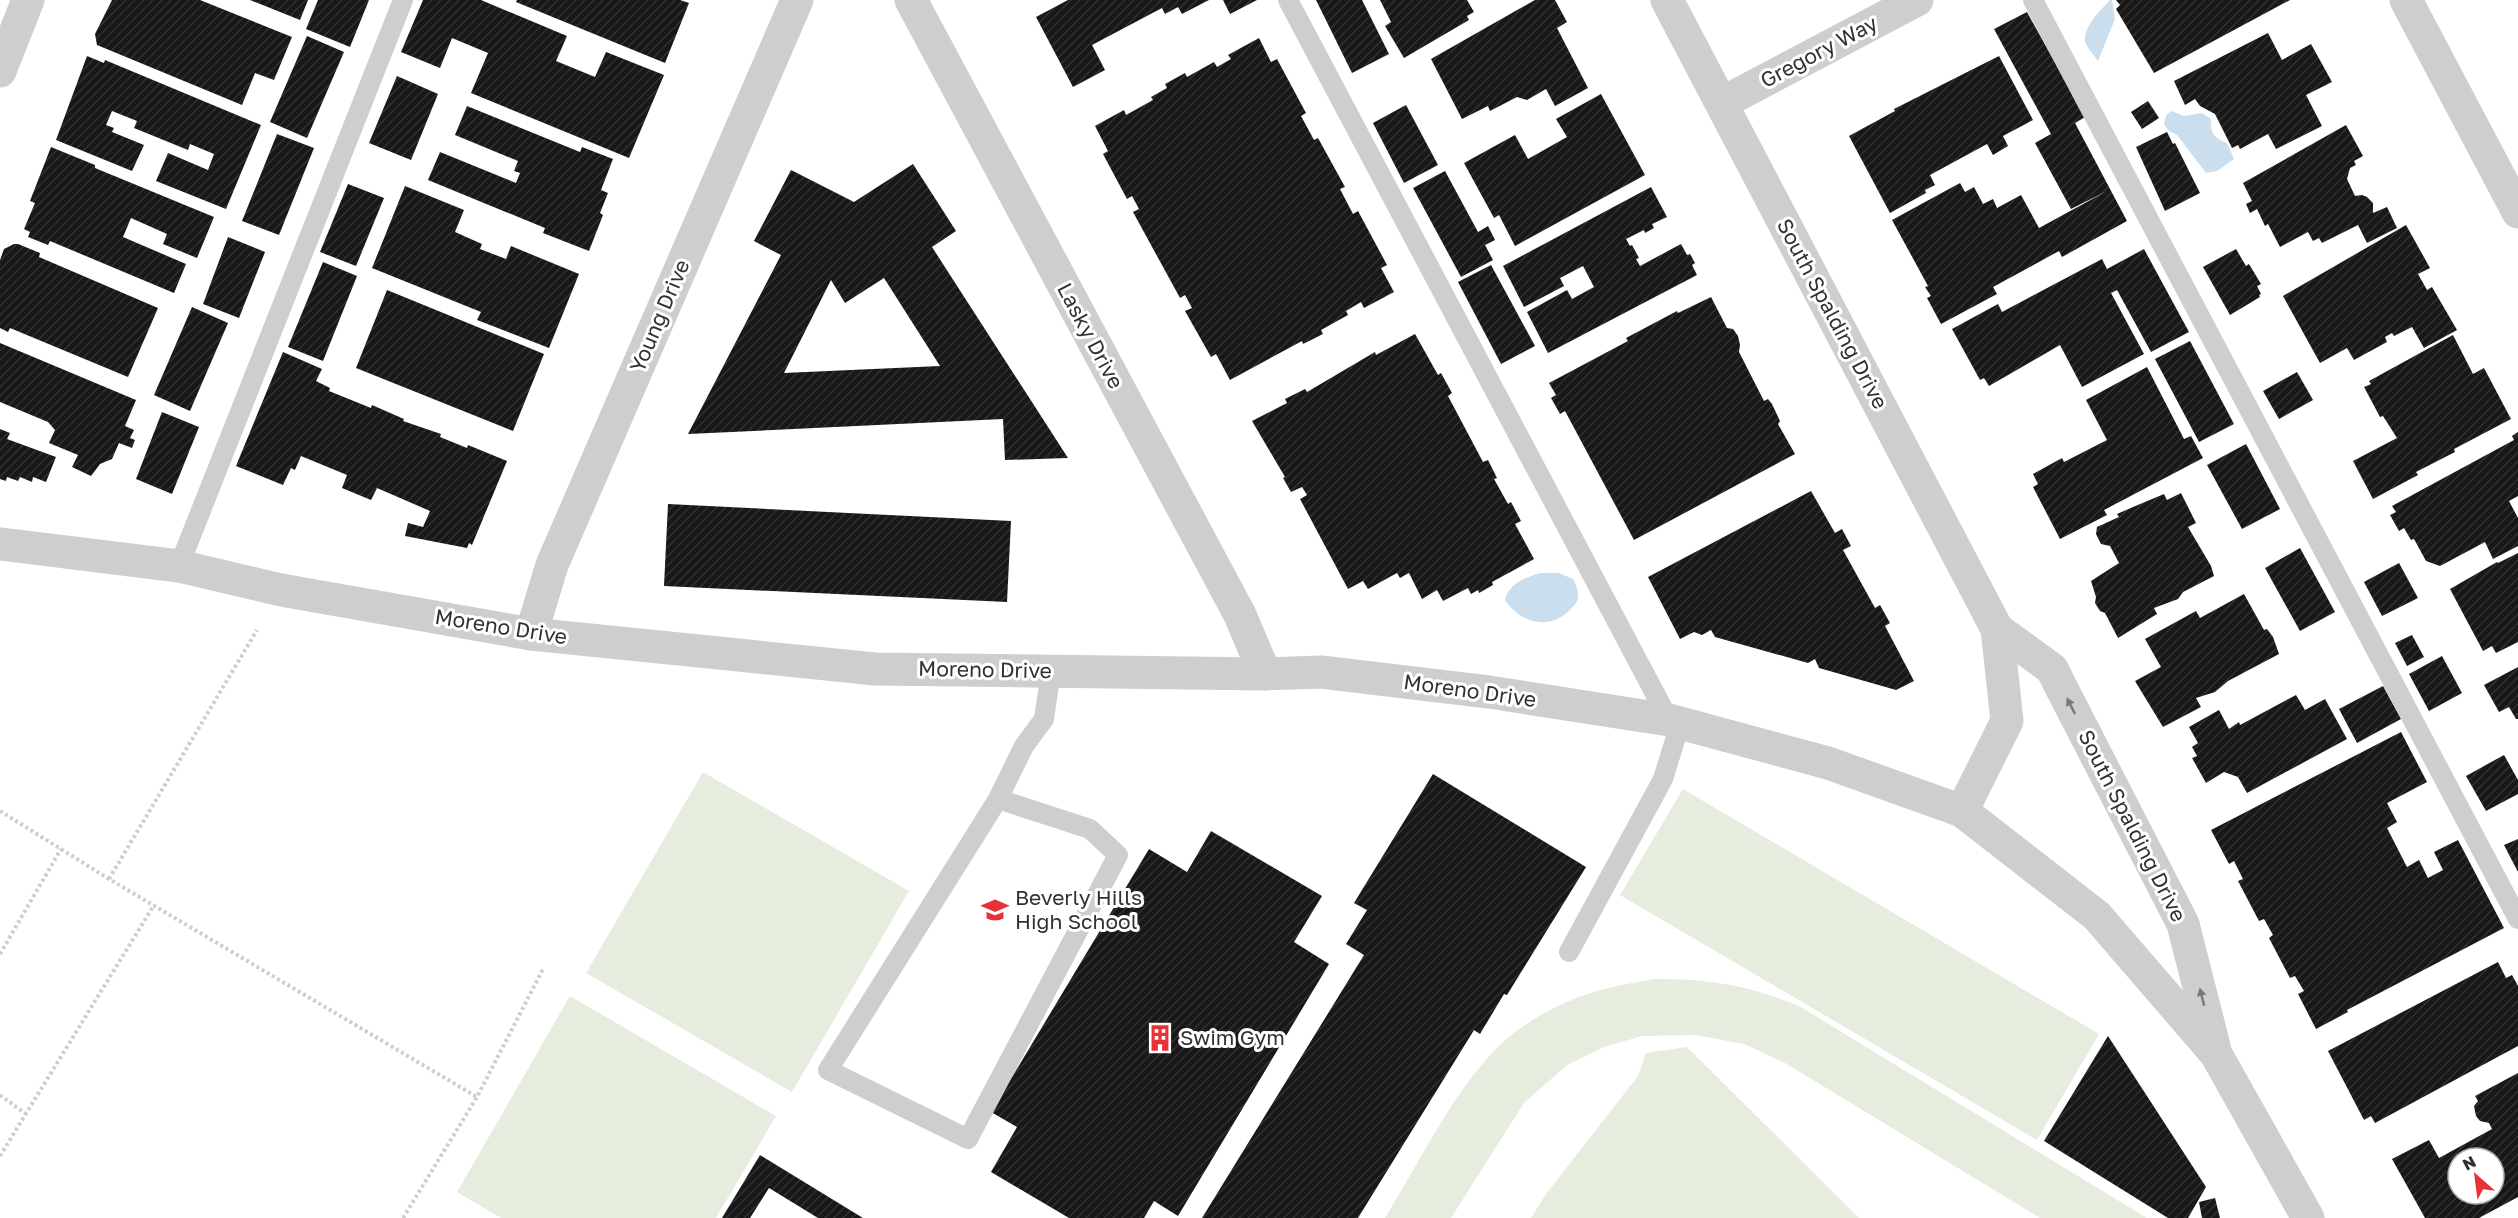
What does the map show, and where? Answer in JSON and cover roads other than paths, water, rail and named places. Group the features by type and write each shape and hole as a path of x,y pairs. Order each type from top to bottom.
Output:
{"street":[{"path":"0,71 28,0"},
{"name":"Young Drive","path":"531,634 552,565 797,0"},
{"name":"Lasky Drive","path":"911,0 1240,615 1265,674"},
{"name":"South Spalding Drive","path":"1667,0 1997,629 2007,721 1962,812 2097,916 2216,1054 2307,1218"},
{"name":"Gregory Way","path":"1722,103 1917,0"},
{"path":"2406,0 2518,212"},
{"name":"Moreno Drive","path":"0,544 179,566 281,590 531,634 875,669 1332,673 1489,692 1675,722 1827,763 1962,812"},
{"name":"South Spalding Drive","path":"1997,629 2052,669 2062,688 2183,924 2216,1054"}],"lane":[{"path":"179,566 403,0"},
{"path":"1288,0 1675,722 1663,779 1569,952"},
{"path":"2033,0 2518,919"},
{"path":"998,798 1090,829 1118,855 968,1139 828,1070 998,798 1024,746 1044,719 1051,671"}],"water":[{"path":"2112,0 2115,19 2098,61 2088,48 2085,35 2094,18"},
{"path":"2171,111 2184,116 2202,113 2211,119 2214,134 2227,143 2234,159 2217,171 2206,173 2177,135 2169,131 2164,124 2166,116"},
{"path":"1540,573 1559,573 1573,579 1578,591 1577,600 1570,610 1553,621 1535,622 1527,619 1511,608 1505,600 1514,585"}],"place":[{"name":"Beverly Hills High School","path":"995,910"},
{"name":"Swim Gym","path":"1160,1038"}]}
